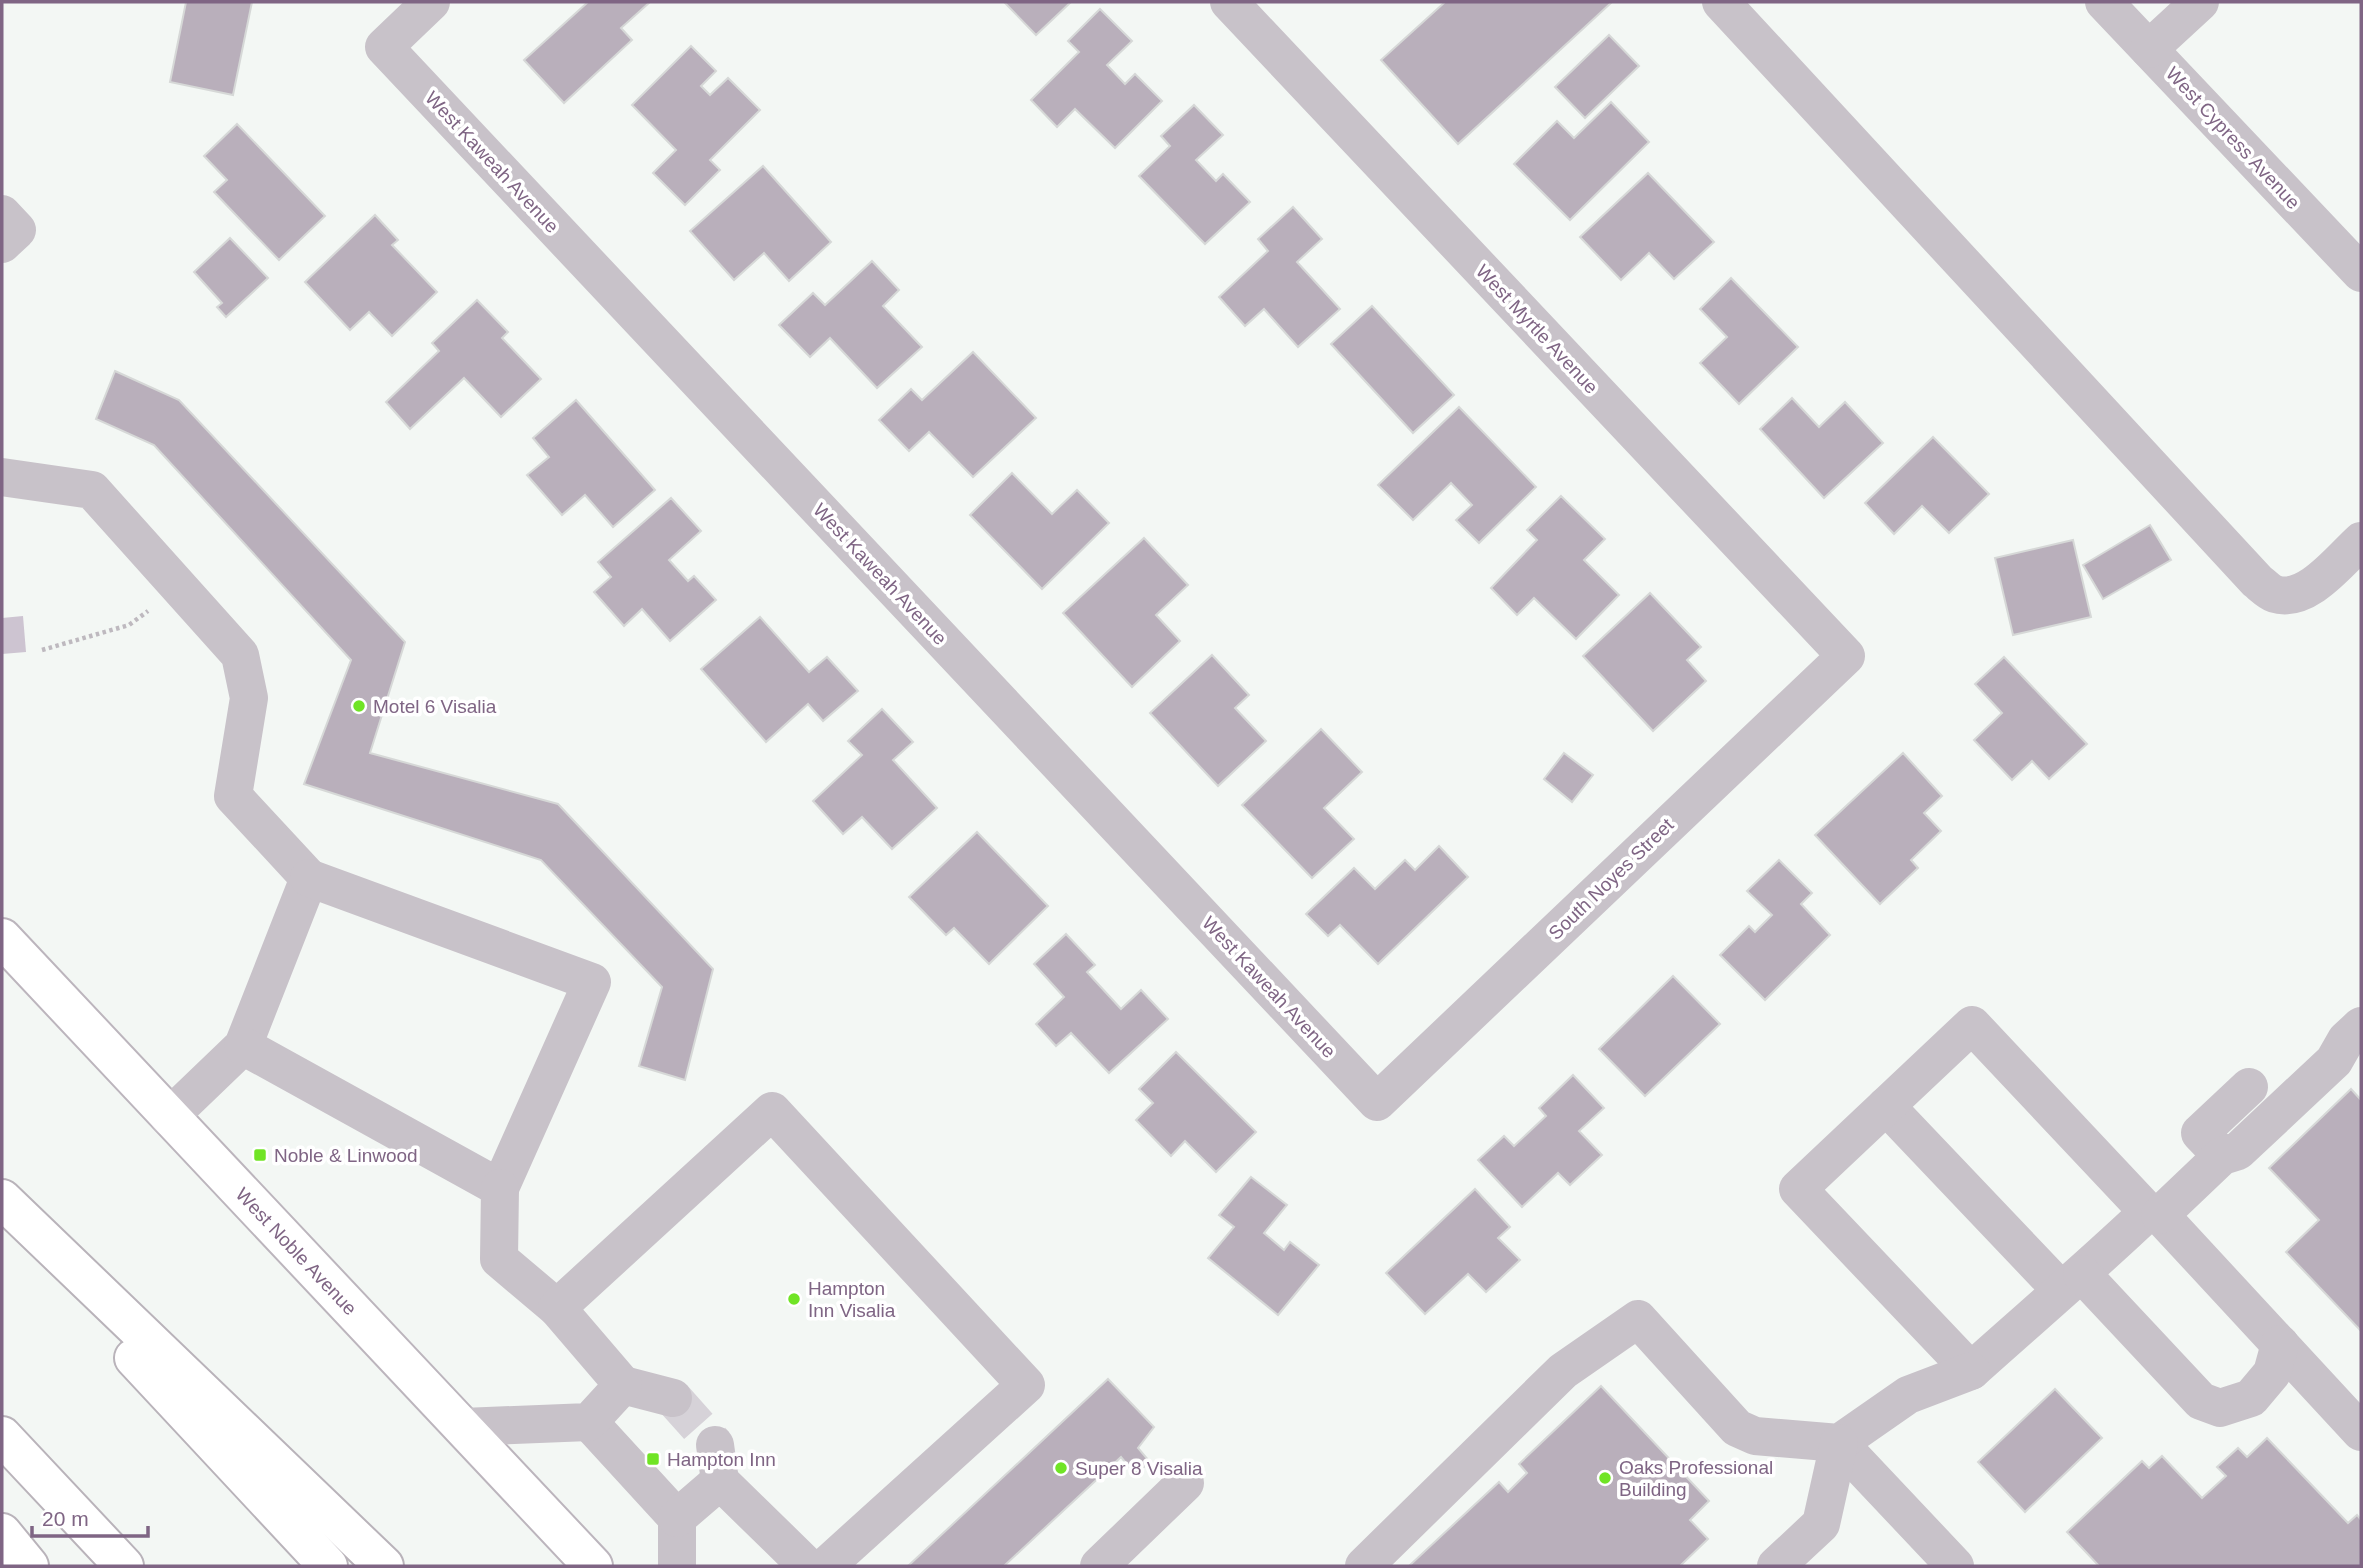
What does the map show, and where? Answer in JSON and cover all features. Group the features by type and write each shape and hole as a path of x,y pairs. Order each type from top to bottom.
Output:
{"main road":[{"name":"West Noble Avenue","path":"2,938 593,1566"},
{"path":"2,1199 384,1566"},
{"path":"2,1216 328,1566"},
{"path":"2,1437 124,1566"},
{"path":"2,1532 29,1566"}],"street":[{"name":"West Kaweah Avenue","path":"431,2 384,47 1377,1102"},
{"name":"West Myrtle Avenue","path":"1229,2 1846,656"},
{"path":"1721,2 2257,581 2273,594 2293,596 2311,587 2361,541"},
{"name":"West Cypress Avenue","path":"2104,2 2361,274"},
{"path":"2149,49 2200,2"},
{"path":"2,214 17,230 2,244"},
{"path":"2,477 92,490 240,654 249,698 233,796 309,878 592,982 500,1188 499,1259 556,1308 623,1384 673,1398"},
{"name":"South Noyes Street","path":"1377,1102 1846,656"},
{"path":"169,1117 243,1046 309,878"},
{"path":"1972,1371 1798,1189 1972,1025 2280,1344 2361,1432"},
{"path":"1364,1566 1563,1371 1638,1319 1737,1428 1755,1436 1839,1443 1908,1395 1972,1371 2071,1282 2222,1156 2238,1151 2334,1060 2346,1040 2361,1026"},
{"path":"243,1046 500,1188"},
{"path":"2222,1156 2200,1133 2249,1087"},
{"path":"1886,1106 2201,1401 2220,1408 2251,1398 2272,1373 2280,1344"},
{"path":"556,1308 772,1111 1026,1385 826,1566"},
{"path":"463,1427 589,1422 623,1384"},
{"path":"589,1422 677,1518"},
{"path":"1776,1566 1821,1524 1839,1443"},
{"path":"1839,1443 1955,1566"},
{"path":"677,1566 677,1518 718,1463 807,1566"},
{"path":"1099,1566 1185,1483"}],"path":[{"path":"42,650 129,625 178,586"}],"shaded area":[{"path":"23,616 26,652 2,654 2,618"}],"building":[{"path":"186,2 252,2 233,95 170,82"},
{"path":"588,2 650,2 621,28 632,40 564,103 524,60"},
{"path":"1004,2 1071,2 1036,35"},
{"path":"1445,2 1612,2 1458,144 1381,60"},
{"path":"1100,9 1132,41 1107,65 1125,84 1135,74 1162,101 1115,148 1075,109 1057,127 1031,100 1079,52 1068,41"},
{"path":"1609,35 1639,66 1585,118 1555,87"},
{"path":"691,46 716,71 701,86 710,95 728,78 760,110 710,160 720,170 685,205 653,173 676,150 632,105"},
{"path":"1611,102 1649,142 1570,220 1514,164 1557,121 1574,138"},
{"path":"1194,105 1223,135 1196,160 1216,181 1223,174 1250,202 1205,244 1139,176 1170,146 1161,136"},
{"path":"237,124 325,216 279,260 214,192 227,180 204,156"},
{"path":"763,166 831,242 789,281 764,253 734,280 690,231"},
{"path":"1648,173 1714,242 1674,279 1649,253 1621,280 1580,237"},
{"path":"1293,207 1322,239 1297,262 1340,309 1298,347 1264,309 1245,326 1219,297 1268,251 1258,239"},
{"path":"375,215 398,240 392,245 437,292 392,336 369,312 350,330 305,282"},
{"path":"230,238 268,278 226,317 217,307 222,303 194,272"},
{"path":"872,261 899,290 883,306 922,347 877,388 830,338 810,357 779,325 813,293 825,305"},
{"path":"1731,278 1798,347 1739,404 1700,363 1727,337 1700,309"},
{"path":"477,300 508,332 502,338 541,379 501,417 464,378 410,429 386,402 439,351 432,343"},
{"path":"1372,306 1454,395 1413,433 1331,344"},
{"path":"973,352 1036,418 973,477 929,432 909,451 879,420 911,389 922,400"},
{"name":"Motel 6 Visalia","path":"115,371 179,400 405,642 370,753 558,804 713,969 685,1080 639,1066 662,987 541,860 304,784 351,660 154,445 96,419"},
{"path":"1792,398 1819,427 1845,402 1883,443 1824,498 1760,429"},
{"path":"576,400 655,490 613,527 585,495 562,515 527,475 549,457 533,438"},
{"path":"1459,407 1536,487 1479,543 1456,520 1472,505 1451,483 1413,520 1378,485"},
{"path":"1933,437 1989,494 1949,533 1922,506 1894,534 1865,503"},
{"path":"1012,473 1052,514 1077,490 1109,523 1042,589 970,515"},
{"path":"1561,496 1605,539 1584,560 1619,595 1576,639 1534,598 1517,615 1491,588 1537,540 1527,530"},
{"path":"671,498 701,531 669,560 688,581 694,576 716,600 670,641 642,609 624,626 594,592 611,577 598,562"},
{"path":"2150,525 2171,560 2103,599 2083,565"},
{"path":"1144,538 1188,585 1156,615 1180,641 1132,687 1063,613"},
{"path":"2073,540 2091,617 2013,635 1995,558"},
{"path":"1650,593 1701,647 1687,660 1706,681 1653,731 1583,656"},
{"path":"760,617 809,672 827,657 858,691 823,721 808,704 766,742 701,669"},
{"path":"1212,655 1249,695 1235,708 1266,741 1218,786 1150,713"},
{"path":"2004,657 2087,744 2049,779 2032,761 2012,780 1974,740 2002,713 1975,684"},
{"path":"882,709 913,742 893,760 937,808 892,849 862,817 843,834 813,801 862,755 848,741"},
{"path":"1321,729 1362,772 1324,808 1354,839 1312,878 1242,805"},
{"path":"1564,753 1593,775 1572,802 1544,779"},
{"path":"1903,753 1942,796 1924,813 1941,831 1911,860 1918,868 1880,904 1815,835"},
{"path":"977,832 1048,906 989,964 954,928 946,935 909,897"},
{"path":"1439,846 1468,877 1378,964 1340,925 1328,936 1306,914 1354,868 1375,889 1405,860 1415,870"},
{"path":"1779,860 1812,893 1801,904 1830,935 1765,1000 1720,955 1749,926 1755,932 1772,915 1747,891"},
{"path":"1066,934 1095,965 1087,972 1121,1009 1141,990 1168,1019 1109,1073 1071,1033 1056,1046 1036,1024 1064,997 1034,964"},
{"path":"1673,976 1720,1024 1645,1096 1599,1049"},
{"path":"1176,1052 1256,1132 1216,1172 1185,1141 1171,1156 1136,1120 1153,1103 1139,1089"},
{"path":"1573,1075 1604,1108 1579,1131 1602,1155 1570,1185 1558,1173 1522,1207 1478,1160 1504,1136 1514,1146 1546,1116 1539,1108"},
{"path":"2351,1089 2361,1100 2361,1331 2286,1252 2319,1220 2269,1168"},
{"path":"1251,1177 1287,1205 1264,1233 1284,1250 1290,1242 1319,1265 1278,1315 1208,1258 1234,1227 1219,1215"},
{"path":"1475,1189 1510,1227 1498,1238 1520,1260 1486,1292 1468,1274 1425,1314 1386,1273"},
{"name":"Super 8 Visalia","path":"1108,1379 1154,1427 1138,1448 1150,1462 1135,1474 1121,1457 1004,1566 908,1566"},
{"name":"Oaks Professional Building","path":"1601,1386 1709,1501 1690,1520 1708,1539 1680,1566 1409,1566 1499,1482 1508,1492 1527,1473 1519,1464"},
{"path":"2055,1389 2102,1438 2025,1512 1978,1462"},
{"path":"2267,1438 2348,1523 2357,1515 2361,1520 2361,1566 2099,1566 2067,1532 2142,1461 2149,1468 2162,1456 2202,1498 2226,1476 2217,1467 2238,1448 2247,1457"}],"tunnel":[{"path":"673,1398 715,1445"}],"place":[{"name":"Motel 6 Visalia","path":"359,706"},
{"name":"Noble & Linwood","path":"260,1155"},
{"name":"Hampton Inn Visalia","path":"794,1299"},
{"name":"Hampton Inn","path":"653,1459"},
{"name":"Super 8 Visalia","path":"1061,1468"},
{"name":"Oaks Professional Building","path":"1605,1478"}]}
